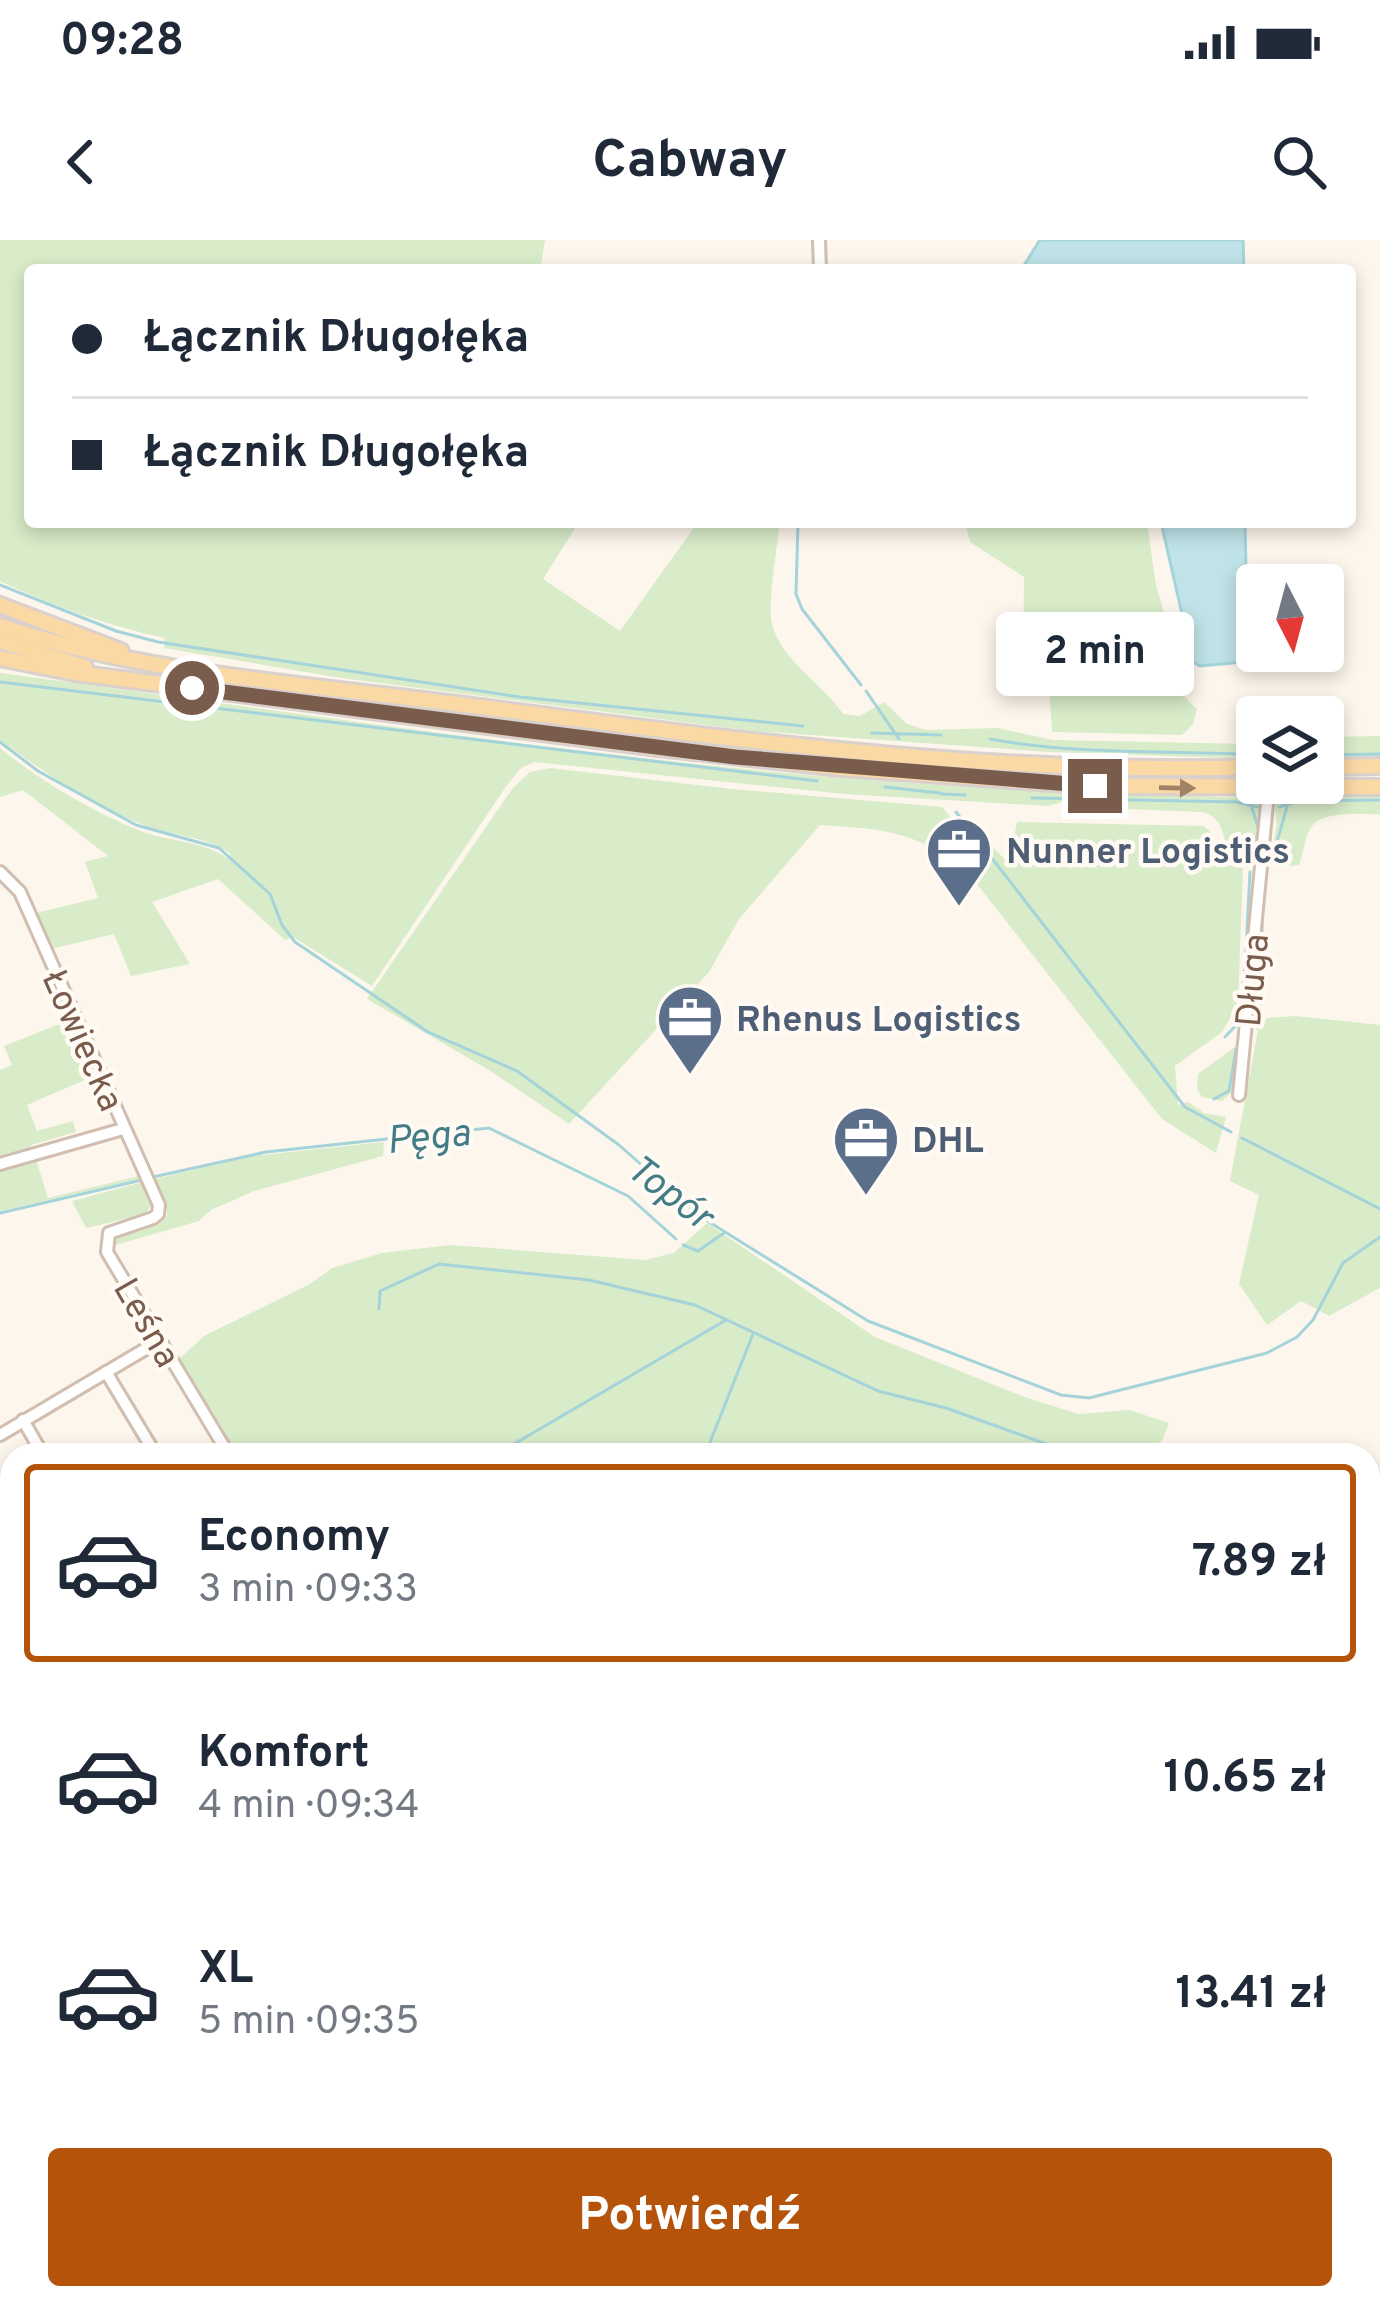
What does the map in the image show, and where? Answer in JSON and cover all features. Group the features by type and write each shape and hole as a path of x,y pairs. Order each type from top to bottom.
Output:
{"main road":[{"path":"0,605 123,652 179,666"},
{"path":"0,626 84,651 635,727 822,747 1066,764 1236,767"},
{"path":"0,641 136,680"},
{"path":"0,662 803,764 1095,786 1236,786"},
{"path":"1344,767 1380,766"},
{"path":"1344,787 1380,787"}],"street":[{"name":"Długa","path":"1239,1095 1267,804"},
{"name":"Łowiecka","path":"0,872 20,892 159,1205 158,1214"},
{"path":"0,1165 123,1129"},
{"name":"Leśna","path":"158,1214 115,1229 105,1242 107,1252 222,1443"},
{"path":"0,1435 159,1340"},
{"path":"106,1372 149,1443"},
{"path":"23,1420 37,1443"}],"green space":[{"path":"0,240 545,240 541,264 24,264 24,528 575,528 543,579 620,631 694,528 779,528 772,624 793,661 843,714 860,716 884,702 907,724 926,730 997,728 1053,740 1236,744 1236,757 1049,752 754,731 341,678 164,648 165,638 40,599 0,581"},
{"path":"966,528 1148,528 1156,586 1175,648 1175,674 1185,697 1197,709 1193,724 1182,735 1052,732 1049,685 1023,682 1024,577 970,542"},
{"path":"0,673 736,768 943,785 1236,797 1236,804 1261,806 1255,851 1227,851 1218,822 1202,812 845,794 534,762 521,768 507,785 372,986 293,937 285,940 218,879 152,902 190,964 131,976 114,934 51,949 36,913 98,898 85,862 108,856 23,790 0,797 0,748 51,785 128,826 208,848 227,858 231,854 110,810 0,740"},
{"path":"1380,736 1380,759 1344,760 1344,737"},
{"path":"550,768 942,807 952,819 966,819 1009,864 1017,822 1204,826 1211,833 1219,863 1243,868 1238,1004 1222,1032 1175,1066 1178,1105 1188,1102 1204,1113 1226,1117 1216,1153 1162,1119 965,869 929,846 896,834 820,825 739,919 709,972 569,1124 489,1070 367,999 513,788 530,772"},
{"path":"1344,796 1380,796 1380,814 1334,815 1318,821 1307,835 1299,865 1284,866 1271,857 1277,823 1274,805 1344,804"},
{"path":"1296,1016 1380,1025 1380,1288 1329,1316 1301,1301 1267,1325 1239,1284 1259,1195 1230,1181 1259,1024 1268,1018"},
{"path":"68,1023 94,1076 27,1105 37,1131 73,1121 76,1132 0,1160 0,1070 12,1065 4,1046"},
{"path":"1239,1044 1231,1093 1222,1101 1202,1097 1198,1074"},
{"path":"384,1142 383,1156 254,1191 211,1210 199,1221 112,1246 120,1233 161,1223 167,1215 151,1180 251,1156"},
{"path":"36,1160 48,1198 140,1179 0,1211 0,1172"},
{"path":"143,1182 152,1203 146,1214 86,1228 72,1201"},
{"path":"707,1223 875,1337 1079,1414 1129,1410 1169,1423 1159,1443 227,1443 176,1362 204,1336 310,1284 332,1268 382,1253 450,1245 645,1260 674,1253"}],"water":[{"path":"1040,240 1243,240 1244,264 1025,264"},
{"path":"1162,528 1245,528 1246,564 1236,564 1236,663 1200,666 1193,662"}],"waterway":[{"path":"798,528 796,594 802,609 861,685"},
{"path":"0,585 116,631 158,642 520,697 803,726"},
{"path":"0,682 817,781"},
{"path":"866,691 899,739"},
{"path":"872,733 941,735"},
{"path":"990,739 1116,751 1236,754"},
{"name":"Topór","path":"0,742 38,771 136,825 219,848 270,894 282,925 295,942 428,1032 517,1071 619,1145 698,1215 868,1321 1061,1395 1089,1398 1267,1353 1297,1337 1313,1320 1343,1263 1380,1237"},
{"path":"1344,755 1380,754"},
{"path":"885,787 940,793"},
{"path":"942,794 965,795"},
{"path":"1032,798 1237,802 1258,807"},
{"path":"1279,807 1299,801 1380,800"},
{"path":"1251,805 1259,830 1254,849"},
{"path":"1274,852 1287,807"},
{"path":"956,812 1185,1107 1231,1132"},
{"path":"1244,988 1250,872"},
{"path":"1264,889 1266,879"},
{"path":"1257,1028 1262,910"},
{"path":"1225,1037 1240,1021"},
{"path":"1214,1099 1229,1091 1236,1049"},
{"name":"Pęga","path":"153,1177 266,1152 489,1128 628,1196 676,1239"},
{"path":"1242,1138 1380,1209"},
{"name":"Pęga","path":"0,1213 142,1180"},
{"name":"Pęga","path":"683,1245 698,1251 724,1233"},
{"path":"379,1309 380,1291 439,1264 589,1280 695,1305 878,1391 946,1408 1043,1443"},
{"path":"516,1443 726,1320"},
{"path":"710,1443 753,1334"}],"place":[{"name":"Nunner Logistics","path":"959,909"},
{"name":"Rhenus Logistics","path":"690,1077"},
{"name":"DHL","path":"866,1198"}],"route":[{"path":"192,688 735,757 1095,786"}]}
